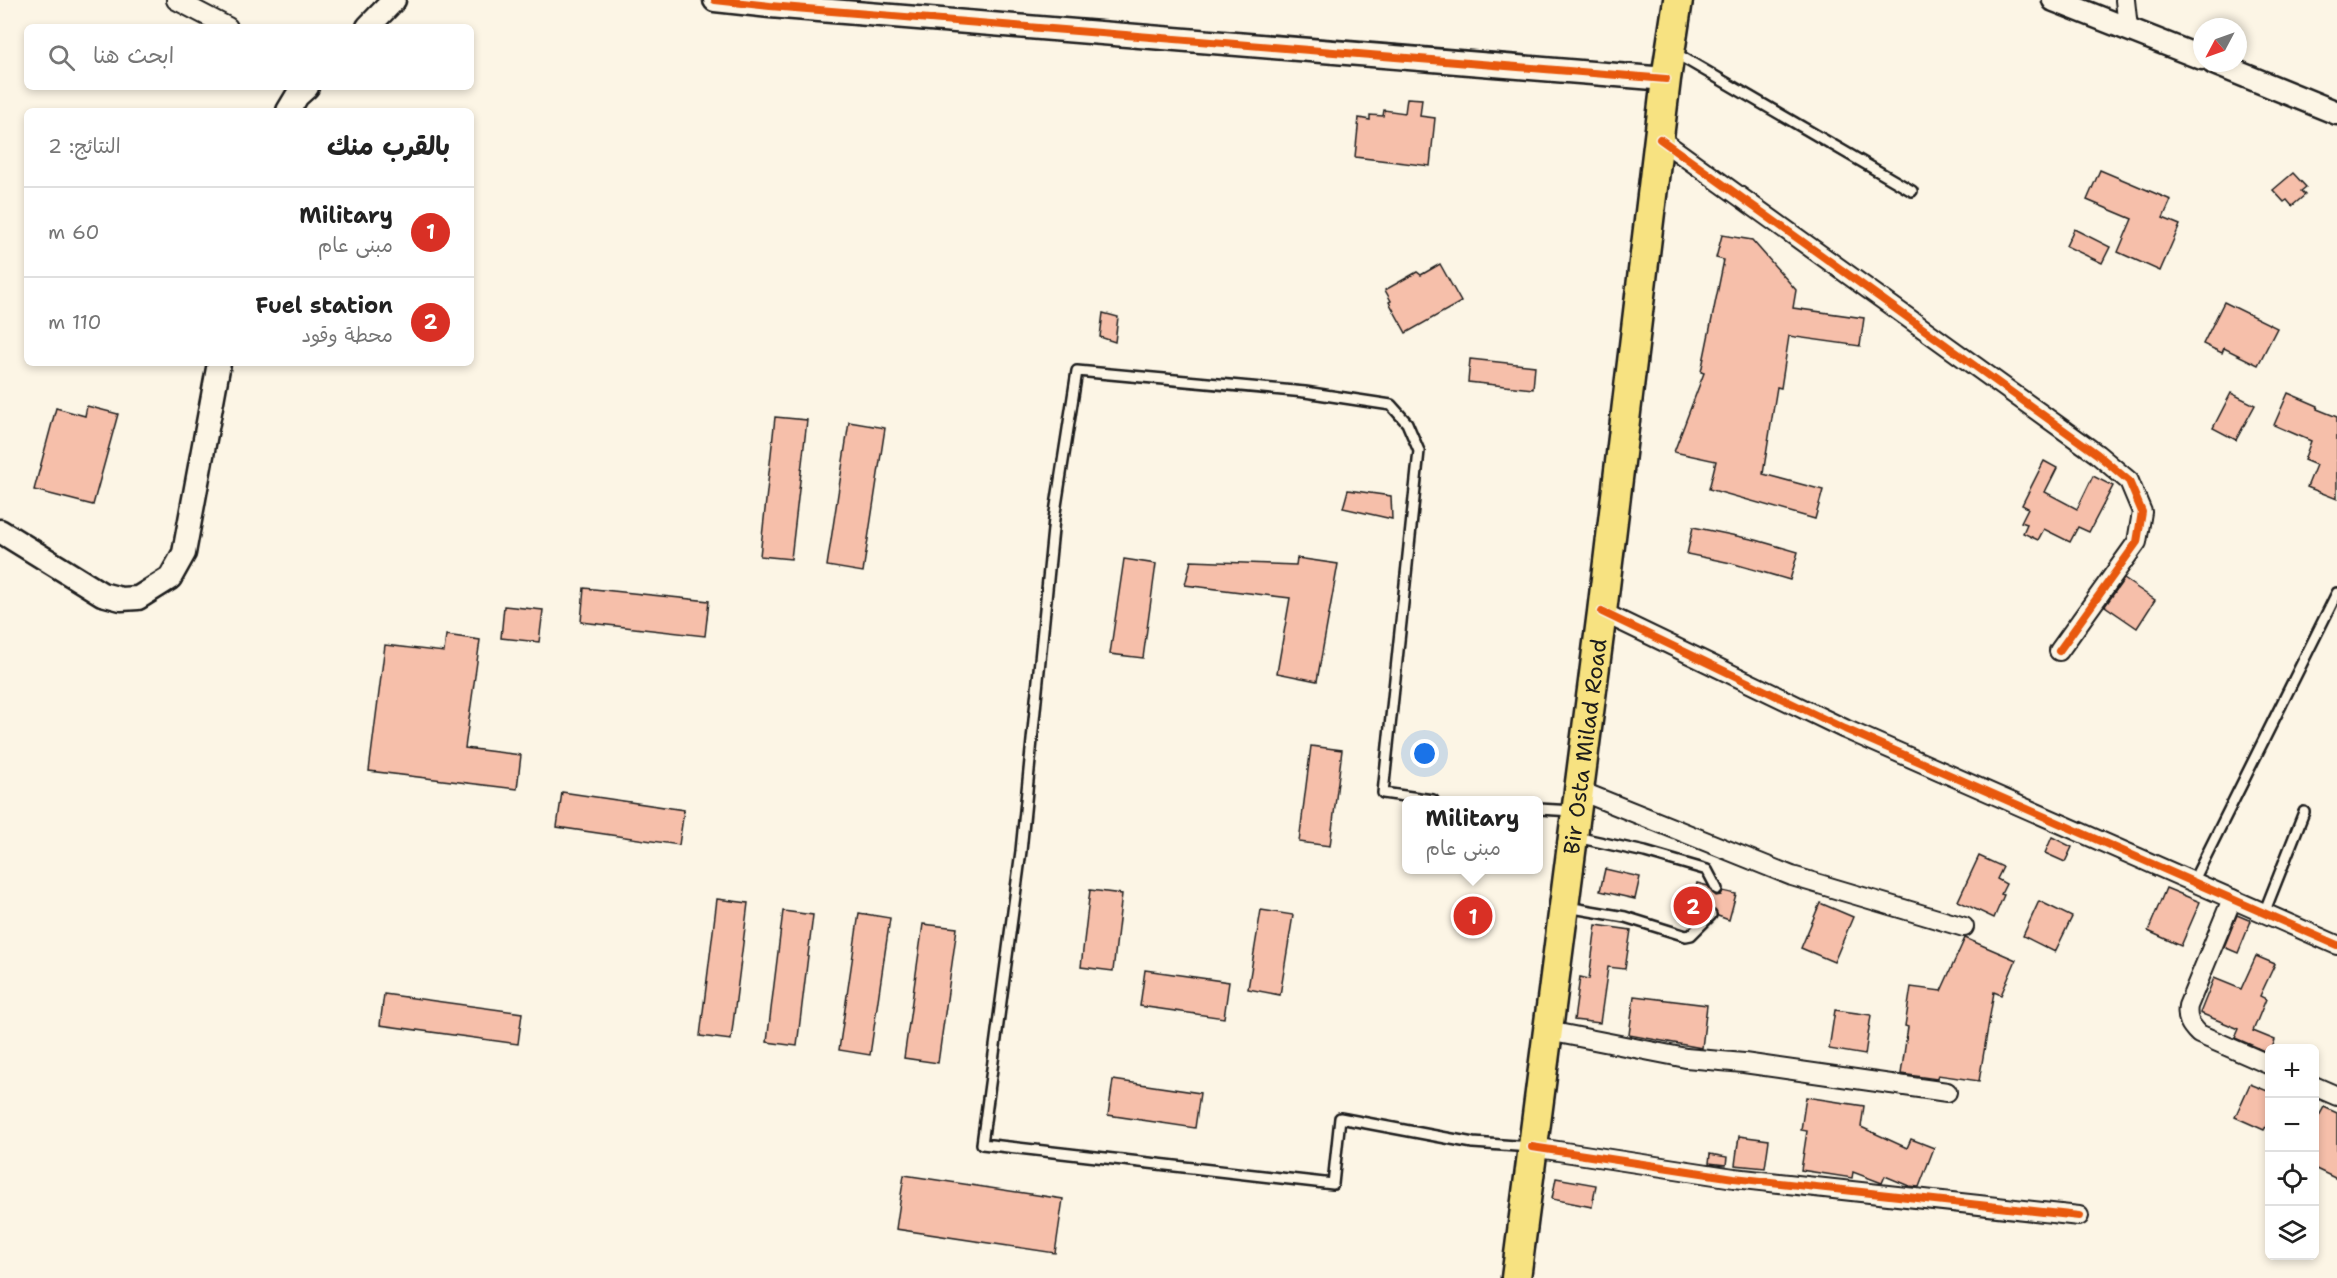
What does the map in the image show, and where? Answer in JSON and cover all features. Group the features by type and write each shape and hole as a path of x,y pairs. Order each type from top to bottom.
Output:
{"main road":[{"name":"Bir Osta Milad Road","path":"1516,1278 1602,612 1666,80 1678,0"}],"street":[{"path":"176,0 222,24"},
{"path":"371,24 394,0"},
{"path":"715,0 1666,80"},
{"path":"2054,0 2193,54"},
{"path":"2125,0 2128,28"},
{"path":"2236,72 2337,113"},
{"path":"290,108 304,90"},
{"path":"1660,139 2097,454 2129,481 2142,513 2136,542 2059,651"},
{"path":"0,531 102,594 121,599 138,598 170,578 184,553 218,366"},
{"path":"1602,612 1845,729 2337,945"},
{"path":"1575,812 1964,927"},
{"path":"2232,899 2188,1006 2187,1014 2190,1025 2199,1034 2265,1063"},
{"path":"1548,1031 1686,1058 1824,1074 1947,1092"},
{"path":"2319,1088 2337,1096"},
{"path":"1532,1147 1734,1178 2079,1216"}],"lane":[{"path":"1671,51 1912,191"},
{"path":"1402,796 1383,793 1419,451 1407,423 1391,405 1305,392 1077,371 1054,519 1021,851 982,1144 1333,1184 1340,1118 1473,1143 1532,1147"},
{"path":"2193,882 2337,593"},
{"path":"1543,809 1575,812 1645,852 1707,870 1717,889"},
{"path":"2264,913 2304,812"},
{"path":"1564,906 1625,917 1686,936 1711,915"}],"building":[{"path":"1407,98 1422,99 1420,116 1435,118 1430,166 1355,157 1359,118 1370,120 1370,115 1383,116 1384,110 1405,113"},
{"path":"2100,170 2171,200 2163,218 2180,225 2160,271 2118,252 2132,219 2087,200"},
{"path":"2293,173 2306,187 2301,191 2305,195 2292,206 2287,200 2284,202 2273,190"},
{"path":"2074,229 2110,247 2102,263 2066,246"},
{"path":"1722,235 1752,240 1796,290 1793,308 1864,318 1860,346 1789,336 1781,388 1777,387 1763,474 1823,490 1815,519 1709,489 1716,461 1674,452 1704,373 1701,372 1724,260 1716,258"},
{"path":"1440,264 1461,302 1406,333 1385,290 1417,272 1421,275"},
{"path":"2224,302 2277,328 2258,365 2224,348 2222,353 2203,344"},
{"path":"1103,313 1118,317 1115,342 1100,337"},
{"path":"1470,359 1535,366 1533,389 1468,382"},
{"path":"2231,393 2255,405 2236,440 2213,428"},
{"path":"2288,393 2337,417 2337,499 2307,487 2316,465 2304,460 2311,441 2274,425"},
{"path":"87,406 118,414 93,505 34,490 56,408 85,416"},
{"path":"775,417 807,420 791,559 760,556"},
{"path":"849,422 885,428 863,572 827,566"},
{"path":"2044,461 2057,468 2045,492 2077,509 2093,476 2113,486 2089,532 2078,527 2070,542 2044,529 2038,540 2023,533 2027,524 2021,522 2028,508 2022,505"},
{"path":"1348,490 1391,496 1392,519 1343,508"},
{"path":"1693,527 1756,540 1798,552 1790,580 1731,563 1687,554"},
{"path":"1297,558 1338,564 1317,681 1277,673 1290,598 1185,585 1191,561 1296,565"},
{"path":"1124,559 1156,564 1143,658 1110,654"},
{"path":"2124,579 2155,600 2137,628 2105,606"},
{"path":"584,588 709,601 705,636 581,622"},
{"path":"504,606 543,610 539,642 501,638"},
{"path":"446,635 480,640 465,748 521,755 517,789 369,771 385,645 444,652"},
{"path":"1311,746 1342,750 1330,846 1299,842"},
{"path":"562,792 684,810 679,845 557,827"},
{"path":"2052,837 2072,847 2065,862 2045,853"},
{"path":"1979,856 2003,867 1997,879 2006,884 1994,918 1958,901"},
{"path":"1605,869 1640,877 1635,899 1600,891"},
{"path":"1697,883 1708,886 1716,896 1721,895 1723,891 1736,894 1729,920 1718,916 1713,909 1704,913 1690,909"},
{"path":"2166,888 2200,902 2181,946 2148,931"},
{"path":"1090,890 1122,894 1113,971 1081,967"},
{"path":"717,899 748,903 731,1040 700,1036"},
{"path":"2039,901 2072,917 2055,952 2023,936"},
{"path":"1820,903 1853,917 1834,962 1801,948"},
{"path":"1261,910 1293,915 1280,995 1248,989"},
{"path":"783,911 813,915 797,1046 767,1042"},
{"path":"859,913 890,918 870,1055 839,1050"},
{"path":"2237,915 2251,921 2238,953 2224,947"},
{"path":"923,924 957,928 938,1063 904,1058"},
{"path":"1596,925 1631,930 1625,969 1608,967 1600,1023 1574,1020 1580,977 1589,979"},
{"path":"1965,938 2016,960 2001,995 1994,992 1979,1081 1938,1075 1937,1079 1901,1074 1911,987 1941,991"},
{"path":"2256,956 2275,964 2260,996 2266,999 2253,1031 2275,1040 2274,1044 2265,1044 2265,1051 2235,1038 2239,1029 2200,1013 2214,978 2241,989"},
{"path":"1145,970 1229,982 1224,1018 1140,1006"},
{"path":"384,994 522,1013 518,1044 380,1025"},
{"path":"1634,996 1707,1005 1702,1048 1629,1035"},
{"path":"1835,1010 1871,1015 1865,1055 1829,1049"},
{"path":"1113,1080 1200,1093 1195,1128 1108,1115"},
{"path":"2250,1084 2265,1090 2264,1130 2235,1117"},
{"path":"1806,1097 1864,1106 1861,1127 1907,1148 1911,1139 1934,1148 1919,1187 1909,1186 1885,1176 1882,1183 1853,1172 1852,1178 1801,1170 1807,1131 1801,1130"},
{"path":"2324,1107 2337,1113 2337,1179 2319,1170 2319,1116"},
{"path":"1739,1136 1769,1140 1765,1168 1735,1165"},
{"path":"1710,1154 1727,1157 1726,1165 1709,1163"},
{"path":"904,1175 1063,1199 1055,1253 896,1229"},
{"path":"1556,1178 1596,1185 1592,1207 1552,1199"}],"cycle path":[{"path":"715,0 1666,79"},
{"path":"1660,139 2097,454 2129,481 2142,512 2137,542 2059,651"},
{"path":"1602,612 1845,729 2337,945"},
{"path":"1532,1147 1734,1178 2079,1216"}],"place":[{"name":"Fuel station","path":"1693,906"},
{"name":"Military","path":"1473,916"}]}
